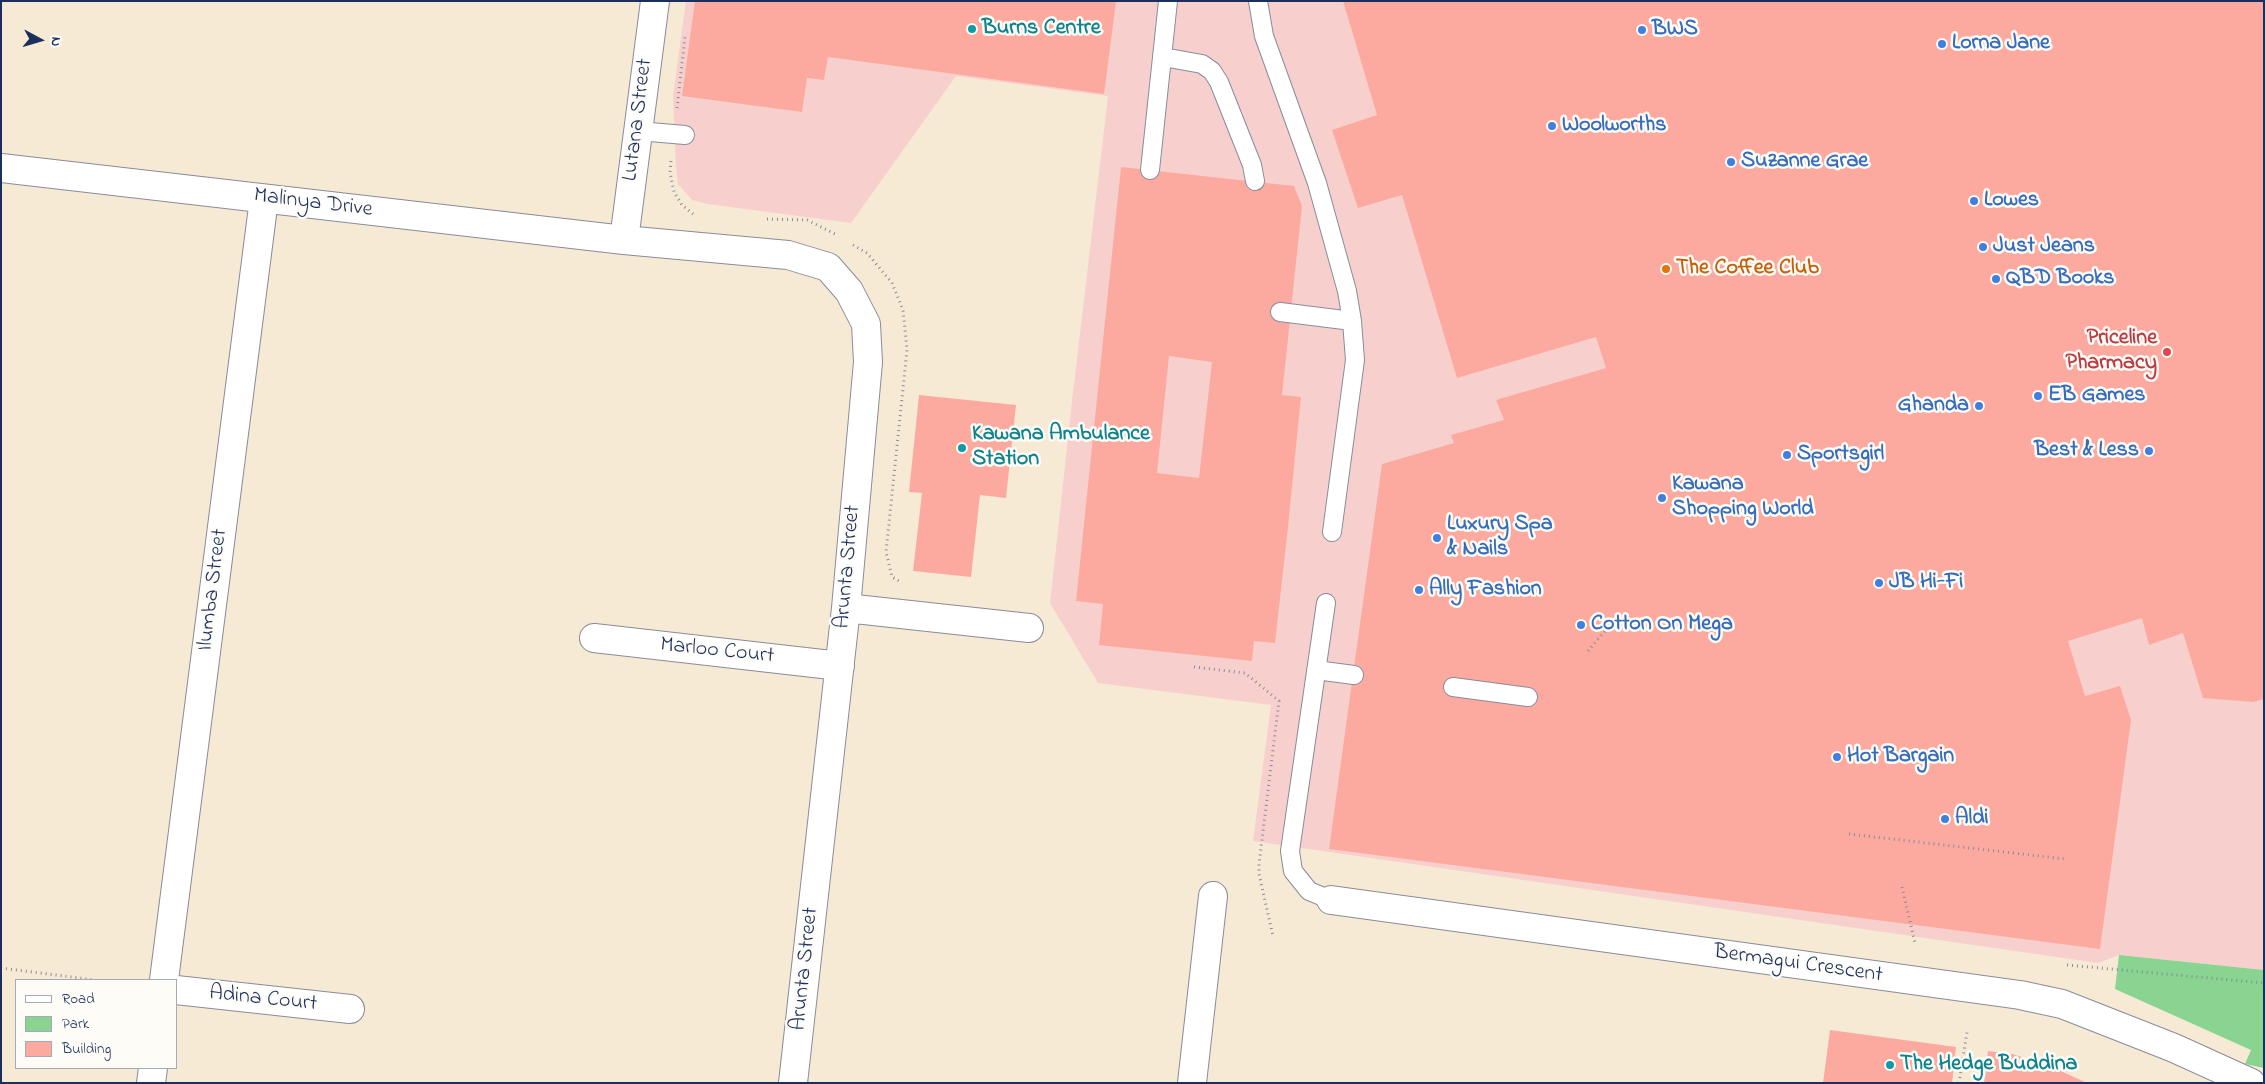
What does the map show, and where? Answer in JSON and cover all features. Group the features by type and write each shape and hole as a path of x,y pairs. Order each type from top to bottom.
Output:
{"street":[{"name":"Lutana Street","path":"624,240 655,1"},
{"name":"Malinya Drive","path":"1,168 624,240"},
{"name":"Ilumba Street","path":"164,979 264,199"},
{"name":"Arunta Street","path":"624,240 788,255 828,267 848,292 866,324 868,362 846,608 793,1083"},
{"path":"846,608 1030,628"},
{"name":"Marloo Court","path":"594,638 840,666"},
{"path":"1192,1083 1213,896"},
{"name":"Bermagui Crescent","path":"1331,900 2020,995 2062,1004 2174,1048 2251,1083"},
{"name":"Adina Court","path":"178,990 350,1009"},
{"path":"151,1083 153,1069"}],"lane":[{"path":"1150,170 1168,1"},
{"path":"1258,1 1264,36 1317,183 1347,291 1352,321 1354,360 1332,532"},
{"path":"1163,57 1202,64 1212,71 1219,82 1252,165 1255,181"},
{"path":"638,131 685,135"},
{"path":"1280,312 1352,321"},
{"path":"1326,603 1290,851 1294,870 1309,891 1331,900"},
{"path":"1316,670 1354,675"},
{"path":"1453,687 1528,697"}],"path":[{"path":"1588,651 1605,632"},
{"path":"1194,667 1245,673 1279,701 1259,864 1259,874 1274,936"},
{"path":"1849,834 2065,859"},
{"path":"1902,887 1915,943"},
{"path":"2067,965 2264,983"},
{"path":"1,968 87,979"},
{"path":"1959,1083 1967,1032"}],"shaded area":[{"name":"Kawana Shopping World","path":"686,1 2264,1 2264,970 2119,955 2098,963 1253,841 1271,705 1098,683 1050,603 1108,96 956,76 851,223 707,204 692,200 678,184 676,167 673,96"}],"green space":[{"path":"2119,955 2264,970 2264,1068 2245,1064 2251,1050 2115,989"}],"building":[{"path":"695,1 1116,2 1104,94 828,57 824,80 807,78 802,112 682,96"},
{"name":"Kawana Shopping World","path":"1343,1 2264,1 2264,699 2253,702 2203,698 2183,633 2149,645 2142,618 2068,641 2085,696 2120,686 2131,720 2100,949 1329,849 1382,464 1454,443 1451,435 1504,420 1496,400 1606,368 1596,337 1457,378 1402,195 1358,208 1332,130 1377,115"},
{"path":"1121,167 1294,186 1302,206 1282,395 1301,397 1275,643 1254,641 1252,661 1099,645 1103,604 1076,601","holes":["1169,356 1212,362 1199,478 1157,473"]},
{"name":"Kawana Ambulance Station","path":"919,395 1016,405 1006,498 980,495 971,577 913,571 922,493 909,492"},
{"name":"The Hedge Buddina","path":"1830,1030 1956,1047 1952,1083 1823,1083"},
{"name":"The Hedge Buddina","path":"1988,1051 2012,1054 2050,1066 2087,1083 1984,1083"}],"place":[{"name":"Burns Centre","path":"972,29"},
{"name":"BWS","path":"1642,30"},
{"name":"Lorna Jane","path":"1942,44"},
{"name":"Woolworths","path":"1552,126"},
{"name":"Suzanne Grae","path":"1731,162"},
{"name":"Lowes","path":"1974,201"},
{"name":"Just Jeans","path":"1983,247"},
{"name":"The Coffee Club","path":"1666,269"},
{"name":"QBD Books","path":"1996,279"},
{"name":"Priceline Pharmacy","path":"2167,352"},
{"name":"EB Games","path":"2038,396"},
{"name":"Ghanda","path":"1979,406"},
{"name":"Kawana Ambulance Station","path":"962,448"},
{"name":"Best & Less","path":"2149,451"},
{"name":"Sportsgirl","path":"1787,455"},
{"name":"Kawana Shopping World","path":"1662,498"},
{"name":"Luxury Spa & Nails","path":"1437,538"},
{"name":"JB Hi-Fi","path":"1879,583"},
{"name":"Ally Fashion","path":"1419,590"},
{"name":"Cotton On Mega","path":"1581,625"},
{"name":"Hot Bargain","path":"1837,757"},
{"name":"Aldi","path":"1945,819"},
{"name":"The Hedge Buddina","path":"1890,1065"}]}
